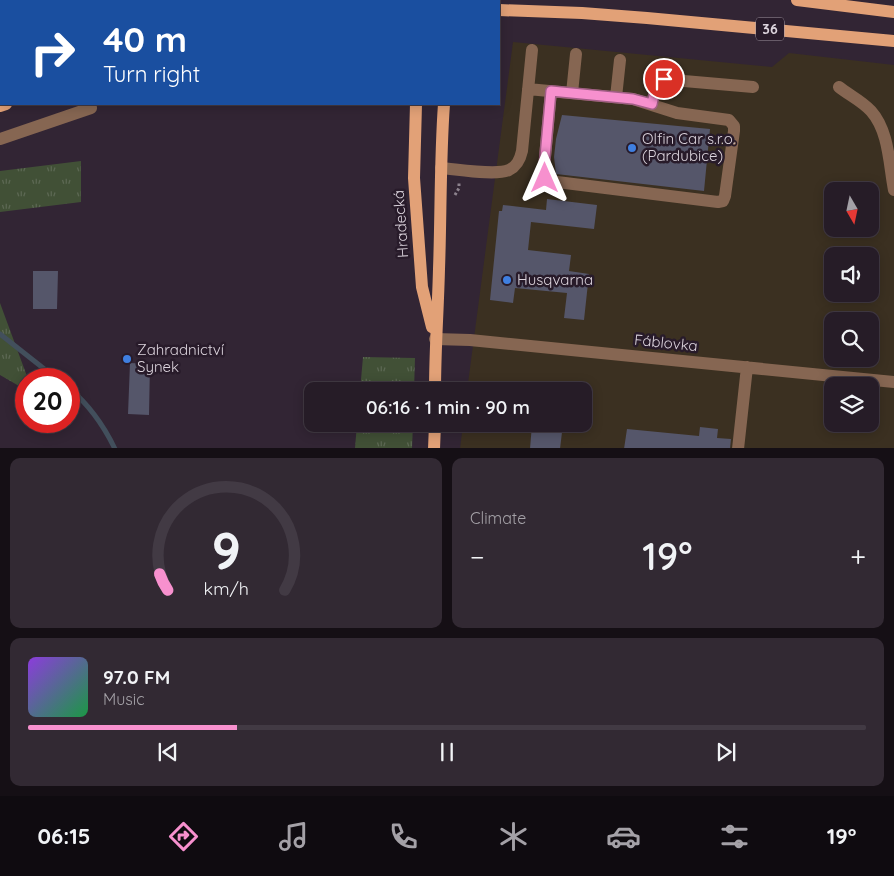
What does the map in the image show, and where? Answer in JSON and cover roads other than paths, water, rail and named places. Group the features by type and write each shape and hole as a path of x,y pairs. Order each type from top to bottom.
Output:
{"main road":[{"name":"36","path":"797,0 894,12"},
{"name":"36","path":"500,10 638,17 894,41"},
{"name":"Hradecká","path":"416,105 414,178 422,287 435,339"},
{"name":"Hradecká","path":"435,382 444,105"},
{"path":"434,432 434,448"}],"street":[{"path":"441,168 494,172 507,171 519,162 522,152 532,50"},
{"path":"572,93 576,54"},
{"path":"616,97 620,60"},
{"path":"652,104 657,82 661,80 753,87"},
{"path":"839,87 863,104 877,120 885,139 894,190"},
{"path":"528,89 551,91 616,97 639,100 677,113 724,118 732,123 734,131 723,201 718,202 549,181 545,178 544,168 551,91"},
{"path":"0,139 91,108"},
{"name":"Fáblovka","path":"435,339 470,340 894,382"},
{"path":"738,448 747,367"}],"waterway":[{"path":"0,334 43,368"},
{"path":"80,398 95,416 114,448"}],"place":[{"name":"Olfin Car s.r.o. (Pardubice)","path":"632,148"},
{"name":"Husqvarna","path":"507,280"},
{"name":"Zahradnictví Synek","path":"127,359"}]}
